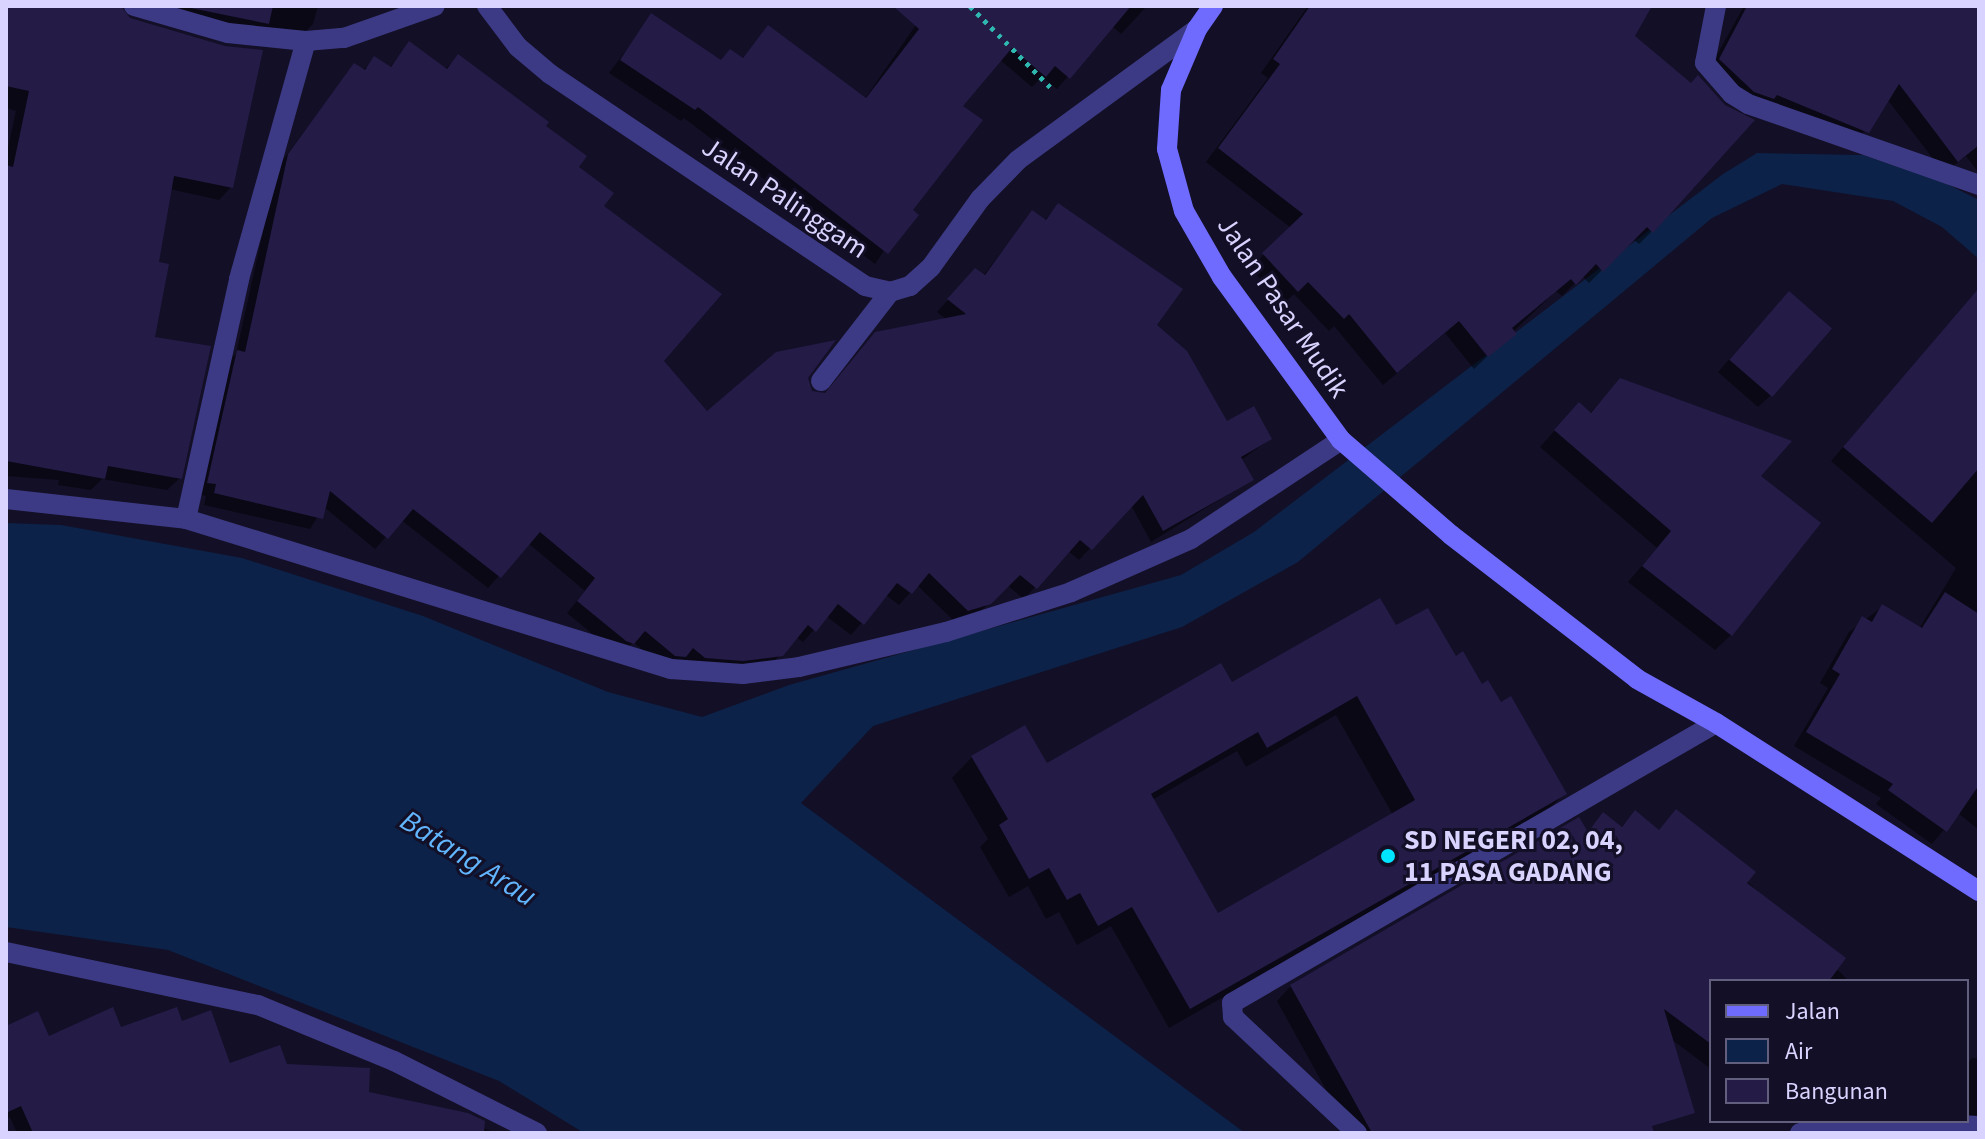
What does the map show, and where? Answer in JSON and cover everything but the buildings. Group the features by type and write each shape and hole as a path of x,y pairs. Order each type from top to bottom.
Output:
{"main road":[{"name":"Jalan Pasar Mudik","path":"1213,6 1197,29 1171,90 1167,149 1184,211 1222,277 1347,447 1451,535 1637,679 1716,723 1979,891"}],"street":[{"path":"134,6 228,33 306,41 358,34 435,6"},
{"name":"Jalan Palinggam","path":"487,6 518,47 550,74 865,286 890,292"},
{"path":"1716,6 1705,63 1732,94 1748,104 1979,185"},
{"path":"821,381 890,292 910,286 931,267 980,199 1018,160 1197,29"},
{"path":"186,519 239,279 306,41"},
{"path":"6,499 186,519 671,669 743,674 799,667 946,632 1071,592 1191,539 1347,447"},
{"path":"1357,1133 1233,1017 1232,1003 1716,723"},
{"path":"6,952 258,1005 394,1061 537,1133"},
{"path":"1800,1133 1890,1123"},
{"path":"1919,1123 1979,1126"}],"path":[{"path":"970,6 1017,58 1079,113"}],"water":[{"name":"Batang Arau","path":"1757,153 1863,155 1945,183 1979,200 1979,259 1942,227 1893,201 1782,184 1712,218 1298,562 1182,627 873,726 801,803 1245,1133 584,1133 499,1081 168,950 6,927 6,523 61,525 242,558 423,616 608,692 702,717 789,685 1181,575 1254,532 1723,174"}],"place":[{"name":"SD NEGERI 02, 04, 11 PASA GADANG","path":"1388,856"}]}
